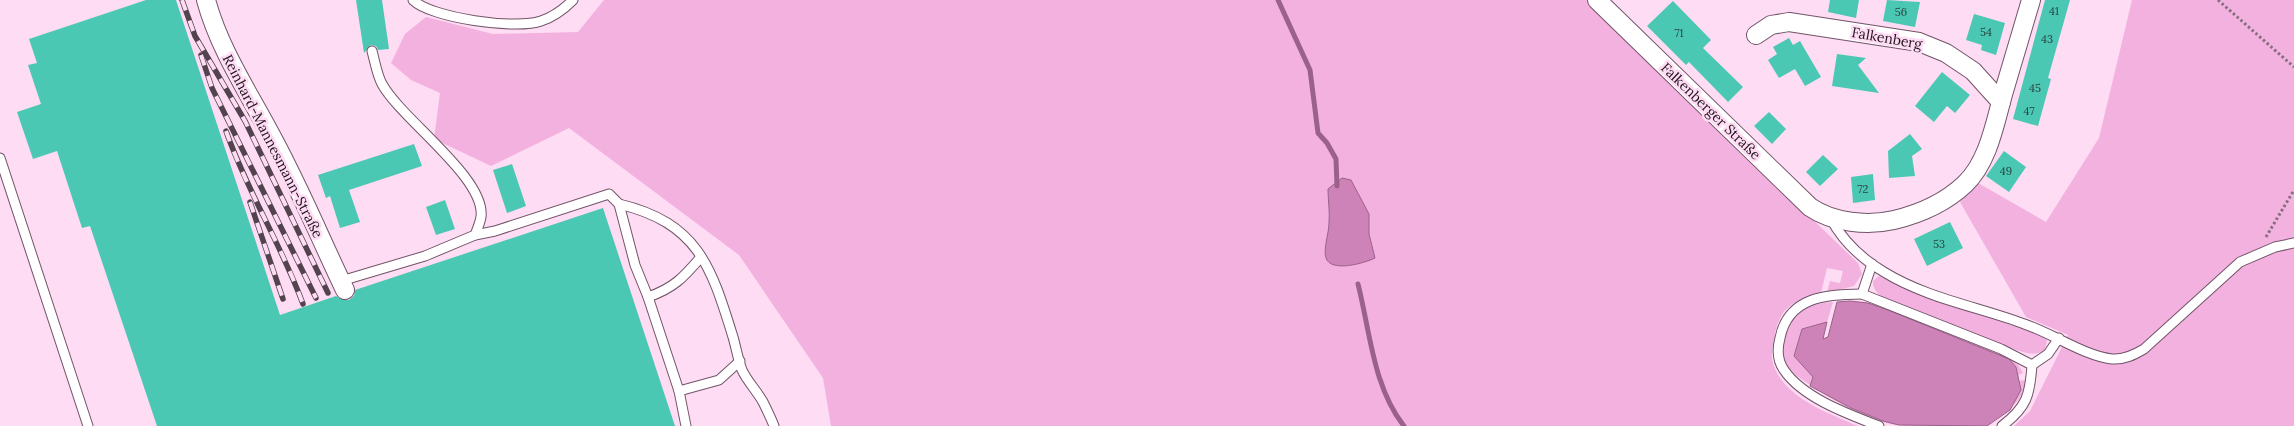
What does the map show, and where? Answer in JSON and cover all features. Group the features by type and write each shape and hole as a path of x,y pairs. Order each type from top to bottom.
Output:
{"street":[{"name":"Reinhard-Mannesmann-Straße","path":"206,0 213,27 231,66 273,138 304,199 343,286"},
{"name":"Falkenberger Straße","path":"1597,0 1805,202 1816,211 1829,216"},
{"path":"1829,216 1862,222 1890,221 1920,212 1951,195 1966,183 1980,162 1992,136 2031,0"},
{"name":"Falkenberg","path":"1756,35 1770,25 1789,22 1919,42 1946,52 1973,71 2001,102"}],"lane":[{"path":"413,0 419,6 453,17 502,24 539,22 563,10 573,0"},
{"path":"372,51 381,83 394,100 456,166 475,193 481,216 475,235"},
{"path":"0,158 88,426"},
{"path":"343,286 426,256 475,235 495,231 609,194 619,204 638,209 681,231 708,266 723,305 742,370 763,402 774,426"},
{"path":"619,204 634,265 648,297 679,391 686,426"},
{"path":"1829,216 1839,233 1872,264 1884,272 1921,290 2028,325 2088,351 2112,359 2134,355 2144,349 2229,272 2250,257 2276,247 2294,243"},
{"path":"648,297 664,291 682,279 701,257"},
{"path":"1862,294 1872,264"},
{"path":"1879,426 1848,414 1800,388 1784,372 1778,361 1778,345 1787,315 1796,307 1817,299 1862,294 2001,349 2032,365"},
{"path":"2032,365 2048,354 2059,338"},
{"path":"679,391 719,380 740,361"},
{"path":"2002,426 2014,417 2026,401 2031,388 2032,365"}],"path":[{"path":"2218,0 2294,67"},
{"path":"2250,257 2264,241 2294,190"}],"shaded area":[{"path":"604,0 1587,0 1668,81 1858,263 1862,274 1854,286 1827,293 1830,281 1840,283 1843,271 1827,268 1821,293 1797,302 1786,310 1781,316 1775,333 1772,359 1776,372 1794,393 1819,409 1858,426 831,426 823,378 739,255 569,128 491,166 434,139 440,93 411,80 391,63 405,34 426,17 493,34 578,32","holes":["1351,180 1369,214 1369,234 1375,258 1325,257 1330,222 1328,189"]},
{"path":"2132,0 2294,0 2294,426 2014,426 2030,411 2068,335 2026,317 1960,202 1978,183 2046,222 2099,138"},
{"path":"1342,178 1351,180 1369,214 1369,234 1375,258 1349,266 1329,263 1325,250 1329,227 1328,189"},
{"path":"1879,276 1939,300 2042,336 2047,340 2045,350 2035,354 2003,345 2000,353 2011,359 2021,369 2023,373 2018,375 2019,381 2025,380 2023,392 2010,409 1989,422 1976,425 1904,426 1891,424 1862,415 1848,408 1808,384 1792,371 1785,360 1783,347 1786,333 1797,314 1809,306 1833,302 1827,322 1802,329 1794,356 1813,377 1823,340 1828,336 1837,302 1868,303 1888,310 1891,307 1891,302 1878,294 1874,288 1873,281"},
{"path":"1837,302 1868,303 1888,310 2009,359 2016,367 2021,390 2010,410 1987,426 1899,425 1883,421 1851,408 1810,386 1813,377 1794,356 1802,329 1827,322 1823,339 1828,337"}],"building":[{"path":"146,0 176,0 280,315 336,296 349,300 354,296 355,290 603,208 675,426 157,426 90,226 82,228 57,151 33,159 17,112 41,104 28,65 37,63 29,39"},
{"path":"356,0 382,0 389,49 378,50 376,46 371,45 364,53"},
{"path":"1830,0 1859,0 1856,18 1828,12"},
{"path":"1887,0 1920,2 1915,27 1883,21"},
{"path":"2045,0 2070,0 2048,78 2051,79 2038,126 2013,119"},
{"path":"1673,1 1711,40 1703,48 1743,87 1728,102 1689,62 1686,65 1647,26"},
{"path":"1974,14 2005,23 1996,55 1981,50 1982,45 1966,40"},
{"path":"1789,38 1793,45 1800,41 1821,77 1805,86 1795,69 1779,78 1768,60 1777,54 1773,47"},
{"path":"1837,54 1866,58 1858,65 1879,93 1832,86"},
{"path":"1942,72 1970,95 1955,113 1947,106 1934,122 1915,106"},
{"path":"1769,112 1786,129 1772,144 1754,126"},
{"path":"1910,134 1922,149 1912,156 1915,176 1889,178 1888,151"},
{"path":"414,144 422,166 349,190 360,222 340,228 330,196 326,198 318,175"},
{"path":"2004,151 2026,167 2009,192 1986,176"},
{"path":"1823,155 1838,169 1820,186 1806,172"},
{"path":"512,164 526,206 507,213 493,170"},
{"path":"1873,174 1875,200 1853,203 1851,177"},
{"path":"445,200 455,229 436,235 426,207"},
{"path":"1950,222 1963,248 1927,266 1914,239"}],"waterway":[{"path":"1278,0 1310,70 1318,133 1327,143 1336,159 1337,186"},
{"path":"1358,284 1379,376 1385,394 1404,426"}],"railway":[{"path":"182,0 195,36 245,121 328,293"},
{"path":"201,55 212,88 316,298"},
{"path":"226,131 234,153 285,260 303,304"},
{"path":"250,202 283,299"}]}
